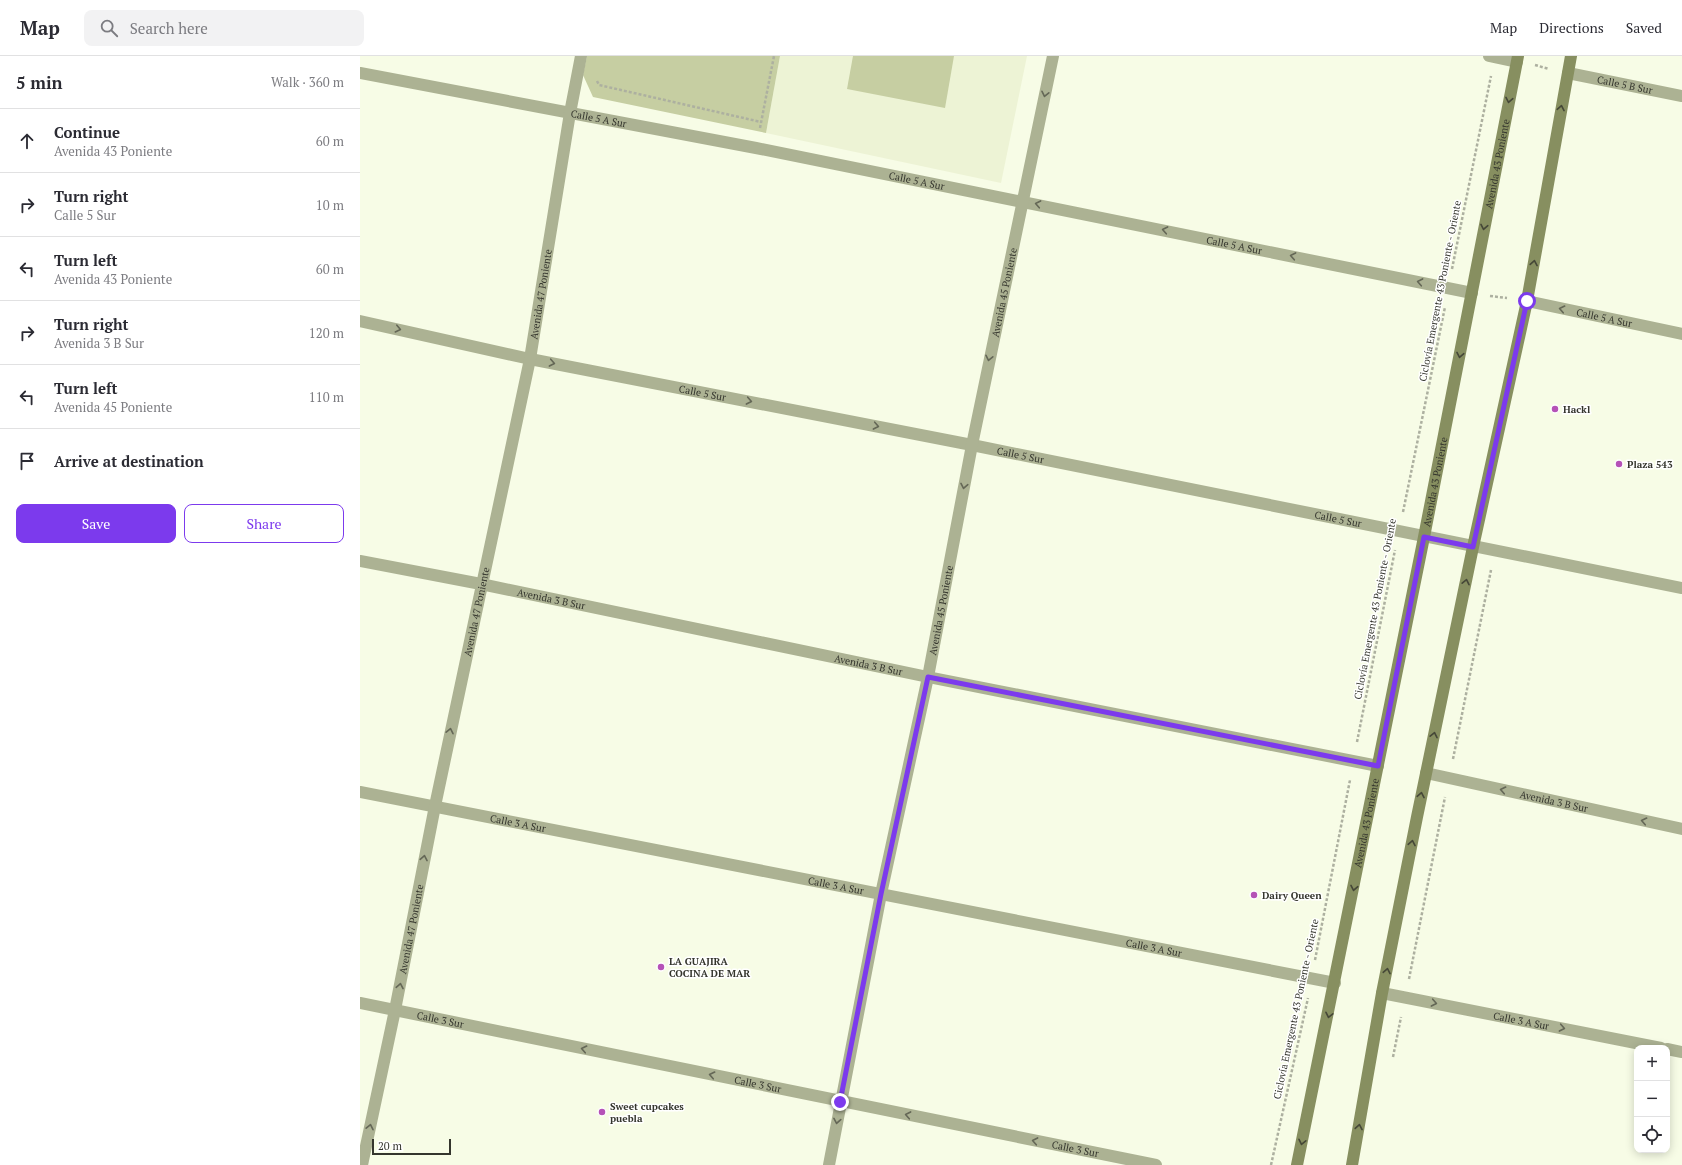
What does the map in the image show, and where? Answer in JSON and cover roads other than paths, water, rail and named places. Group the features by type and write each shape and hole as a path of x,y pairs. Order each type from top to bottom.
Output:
{"main road":[{"path":"1352,1165 1382,993 1426,773 1473,547 1527,301 1571,56"},
{"name":"Avenida 43 Poniente","path":"1297,1165 1424,537 1517,59"}],"street":[{"name":"Avenida 47 Poniente","path":"362,1165 395,1010 481,584 530,359 570,113 581,56"},
{"name":"Avenida 45 Poniente","path":"829,1165 881,894 928,677 972,445 1053,56"},
{"path":"1492,57 1517,59"},
{"name":"Calle 5 A Sur","path":"360,73 756,148 1472,293"},
{"name":"Calle 5 B Sur","path":"1568,73 1682,96"},
{"name":"Calle 5 A Sur","path":"1527,301 1682,334"},
{"name":"Calle 5 Sur","path":"360,321 530,359 972,445 1682,588"},
{"name":"Avenida 3 B Sur","path":"360,562 481,584 928,677 1354,760 1378,766"},
{"name":"Avenida 3 B Sur","path":"1426,773 1682,829"},
{"name":"Calle 3 A Sur","path":"360,792 1335,983"},
{"name":"Calle 3 A Sur","path":"1382,993 1646,1045"},
{"name":"Calle 3 Sur","path":"360,1003 840,1102 1156,1165"},
{"path":"1670,1050 1682,1052"}],"place":[{"name":"Hackl","path":"1555,409"},
{"name":"Plaza 543","path":"1619,464"},
{"name":"Dairy Queen","path":"1254,895"},
{"name":"LA GUAJIRA COCINA DE MAR","path":"661,967"},
{"name":"Sweet cupcakes puebla","path":"602,1112"}]}
